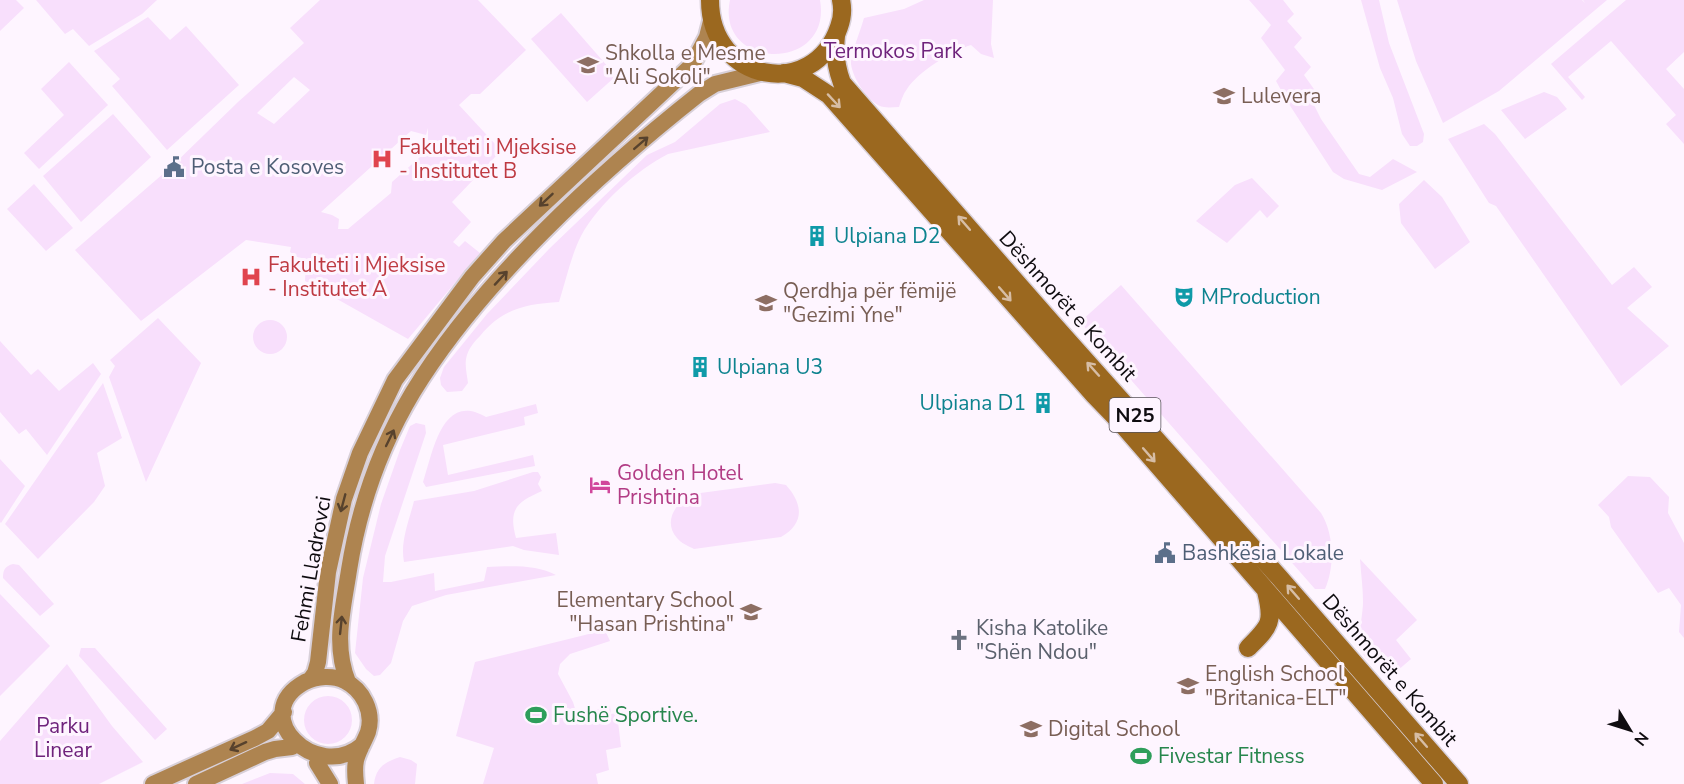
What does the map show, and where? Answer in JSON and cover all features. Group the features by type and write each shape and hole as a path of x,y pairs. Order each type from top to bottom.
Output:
{"main road":[{"path":"710,0 711,21 718,39 730,55 746,66 764,72 784,73 807,65 821,56 836,36"},
{"name":"Dëshmorët e Kombit","path":"841,0 841,21 834,53 842,83 1280,577 1459,784"},
{"name":"Fehmi Lladrovci","path":"310,680 318,662 328,572 344,499 366,438 395,380 472,277 504,241 692,65 707,37 711,21"},
{"name":"Fehmi Lladrovci","path":"348,682 341,666 339,645 353,541 380,458 414,391 464,321 493,286 565,212 605,175 699,94 715,84 764,72"},
{"name":"Dëshmorët e Kombit","path":"784,73 803,78 829,95 1122,424 1434,784"},
{"path":"1248,648 1268,625 1271,614 1265,590"},
{"path":"153,784 268,731 284,712 293,693 310,680 333,677 348,682 360,693 368,709 369,727 356,758 356,784"},
{"path":"284,712 283,727 292,747 301,756 316,763 329,764 342,761 362,745"},
{"path":"196,784 265,752 292,747"},
{"path":"316,763 330,784"}],"green space":[{"path":"0,0 16,0 24,8 0,31"},
{"path":"36,0 157,0 142,14 89,46 73,29 65,34"},
{"path":"320,0 478,0 526,50 480,94 471,94 459,105 496,145 496,156 452,202 471,222 453,242 459,247 465,241 480,253 408,339 305,281 306,259 290,252 291,247 246,240 141,321 75,250 171,167 238,102 304,43 290,28","holes":["294,77 310,90 274,124 257,113","428,128 428,150 392,182 391,193 348,229 338,229 339,219 321,212 411,131 426,135"]},
{"path":"730,0 820,0 819,24 809,41 793,51 774,54 755,50 740,40 730,23"},
{"name":"Termokos Park","path":"924,0 993,0 991,44 994,58 981,54 971,45 963,48 936,63 912,82 899,107 878,105 861,88 851,65 852,54 864,18 904,9"},
{"path":"1249,0 1283,0 1294,14 1287,21 1302,38 1294,47 1311,67 1304,75 1316,92 1311,99 1321,119 1359,174 1370,177 1393,159 1417,172 1382,190 1344,179 1333,172 1276,81 1285,70 1261,38 1271,25"},
{"path":"1361,0 1379,0 1389,43 1424,134 1423,142 1417,146 1410,146 1402,134 1393,98 1380,68"},
{"path":"1397,0 1582,0 1585,3 1583,0 1607,0 1499,91 1443,123 1416,61"},
{"path":"1626,0 1684,0 1684,52 1666,69 1684,89 1684,144 1666,124 1676,115 1611,41 1568,77 1585,97 1582,100 1551,64"},
{"path":"561,13 616,76 587,102 531,39"},
{"path":"148,17 170,40 186,26 239,85 167,150 112,86 120,79 94,51"},
{"path":"69,62 108,105 39,169 24,153 64,115 41,89"},
{"path":"1544,92 1557,97 1567,109 1525,139 1501,110"},
{"path":"735,99 746,105 770,132 668,154 631,179 608,200 588,224 571,260 559,302 535,304 515,310 488,327 468,352 466,365 468,383 462,391 447,392 441,385 440,378 444,367 487,314 550,248 647,155 675,142 720,104"},
{"path":"113,114 151,157 81,222 43,176"},
{"path":"1484,124 1495,134 1612,285 1634,267 1652,287 1627,308 1669,346 1621,386 1496,206 1489,203 1448,139"},
{"path":"1252,178 1279,206 1267,218 1260,210 1227,243 1196,221 1235,185"},
{"path":"1424,180 1442,197 1470,242 1435,269 1401,223 1399,204"},
{"path":"34,184 73,228 46,251 7,209"},
{"path":"1121,285 1321,513 1329,530 1332,550 1325,589 1315,589 1080,322"},
{"path":"158,318 201,363 146,482 109,377 115,366 110,360"},
{"path":"270,320 282,325 287,337 282,349 270,354 258,349 253,337 258,325"},
{"path":"0,341 31,375 38,369 59,391 93,363 101,374 47,455 26,429 19,434 0,412"},
{"path":"103,383 122,438 97,453 105,486 94,502 38,559 5,524"},
{"path":"536,404 538,413 524,417 525,425 443,445 448,475 533,455 535,466 426,487 423,482 436,441 449,418 459,412 471,411 486,417"},
{"path":"416,423 425,425 426,433 385,556 383,582 434,573 435,591 484,581 487,567 531,567 556,575 446,595 412,606 403,621 391,663 380,675 374,676 355,653 363,578 381,504 410,426"},
{"path":"0,459 25,486 1,523 0,522"},
{"path":"538,472 541,477 538,484 542,491 526,499 514,513 516,538 556,533 559,555 524,550 513,546 404,562 404,539 414,501 474,491"},
{"path":"1628,476 1650,477 1669,497 1668,513 1684,543 1684,638 1679,632 1681,605 1669,588 1658,593 1611,527 1609,517 1598,505"},
{"path":"775,483 786,485 792,492 799,513 794,526 781,537 694,549 680,541 673,532 671,518 673,512 682,501 693,494"},
{"path":"1360,559 1417,620 1396,640 1411,659 1390,677 1374,655 1369,661 1361,649 1363,602"},
{"path":"13,564 19,565 54,604 40,616 3,578 5,569"},
{"path":"0,594 50,646 0,696"},
{"path":"605,630 610,641 570,654 560,664 558,674 573,702 577,715 610,706 611,714 617,713 621,747 606,750 609,770 596,774 598,784 483,784 494,748 456,736 475,662"},
{"path":"81,648 95,648 167,729 155,740 79,656"},
{"name":"Parku Linear","path":"67,664 112,726 143,762 99,784 0,784 0,741"},
{"path":"323,696 333,696 348,706 352,720 348,734 342,740 333,744 323,744 308,734 304,725 304,715 314,700"},
{"path":"400,757 417,764 415,784 374,784 379,769"},
{"path":"270,773 293,774 305,784 242,784"}],"place":[{"name":"Shkolla e Mesme \"Ali Sokoli\"","path":"588,65"},
{"name":"Lulevera","path":"1224,96"},
{"name":"Fakulteti i Mjeksise - Institutet B","path":"382,159"},
{"name":"Posta e Kosoves","path":"174,167"},
{"name":"Ulpiana D2","path":"817,236"},
{"name":"Fakulteti i Mjeksise - Institutet A","path":"251,277"},
{"name":"MProduction","path":"1184,297"},
{"name":"Qerdhja për fëmijë \"Gezimi Yne\"","path":"766,303"},
{"name":"Ulpiana U3","path":"700,367"},
{"name":"Ulpiana D1","path":"1043,403"},
{"name":"Golden Hotel Prishtina","path":"600,485"},
{"name":"Bashkësia Lokale","path":"1165,553"},
{"name":"Elementary School \"Hasan Prishtina\"","path":"751,612"},
{"name":"Kisha Katolike \"Shën Ndou\"","path":"959,640"},
{"name":"English School \"Britanica-ELT\"","path":"1188,686"},
{"name":"Fushë Sportive.","path":"536,715"},
{"name":"Digital School","path":"1031,729"},
{"name":"Fivestar Fitness","path":"1141,756"}]}
